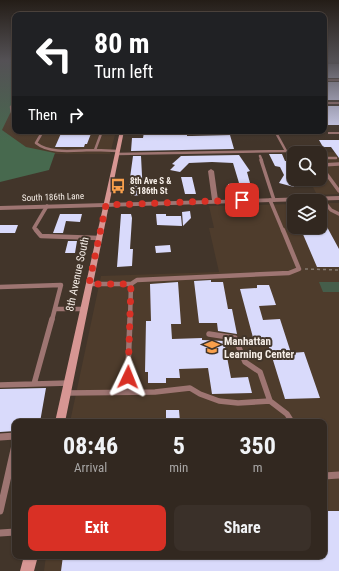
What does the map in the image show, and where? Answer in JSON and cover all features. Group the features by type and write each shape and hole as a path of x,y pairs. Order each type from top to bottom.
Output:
{"street":[{"path":"327,103 339,103"},
{"path":"330,133 339,133"},
{"name":"8th Avenue South","path":"61,419 121,134"},
{"path":"211,171 215,201"},
{"name":"South 186th Lane","path":"327,198 339,198"},
{"name":"South 186th Lane","path":"0,208 287,199"},
{"path":"27,571 30,559"}],"lane":[{"path":"41,134 36,143 38,147 50,149 117,152 286,151 277,134"},
{"path":"95,150 101,134"},
{"path":"89,284 131,284 137,280 289,273 299,269 272,200 260,156"},
{"path":"327,158 336,158"},
{"path":"327,165 339,164"},
{"path":"327,173 337,186 339,192"},
{"path":"327,205 331,210 339,214"},
{"path":"47,206 34,228 41,236 99,238"},
{"path":"127,392 131,284"},
{"path":"0,287 61,286 34,384"},
{"path":"55,309 84,309"},
{"path":"209,334 235,338 245,362 260,372 270,401 287,414 290,419"},
{"path":"0,385 69,383"},
{"path":"67,393 155,392 190,388 201,396 234,404 270,401"},
{"path":"0,437 12,436"},
{"path":"0,511 12,458"},
{"path":"327,476 339,475"},
{"path":"0,532 12,532"}],"path":[{"path":"299,269 339,270"}],"shaded area":[{"path":"12,96 12,134 115,134 110,154 39,154 0,138 0,117"},
{"path":"327,152 339,152 339,194 316,194 312,186 327,186"},
{"name":"Manhattan Learning Center","path":"327,203 339,203 339,571 44,571 46,559 327,559 327,419 71,419 101,276 219,272 209,228 214,228 209,206 287,204 287,234 327,234"}],"green space":[{"path":"0,88 12,88 12,109 2,130 26,147 55,153 49,170 0,182"},
{"path":"319,282 339,282 339,292 323,292"}],"building":[{"path":"327,88 339,88 339,100 327,100"},
{"path":"327,106 339,106 339,125 327,125"},
{"path":"61,134 91,134 87,144 85,144 84,147 55,147"},
{"path":"144,134 187,134 187,136 230,135 234,149 131,151 132,138 143,138"},
{"path":"319,140 339,140 339,158 331,147 322,146"},
{"path":"269,154 282,154 285,161 287,161 287,185 279,183 284,175 280,167 275,166"},
{"path":"239,155 250,171 247,172 250,183 239,183 233,163 189,163 180,172 170,170 175,165 172,164 181,156"},
{"path":"133,156 141,156 143,195 131,196 132,185 129,185"},
{"path":"181,177 192,177 196,194 185,194"},
{"path":"239,183 242,193 230,193 228,184"},
{"path":"190,211 191,218 183,226 182,212"},
{"path":"60,214 82,214 80,222 66,221 63,233 53,233"},
{"path":"121,214 131,214 132,218 130,249 133,249 132,266 117,267"},
{"path":"156,214 181,216 182,226 157,225"},
{"path":"0,225 18,225 15,233 0,233"},
{"path":"327,227 339,249 339,267 317,267 303,234 327,234"},
{"path":"68,241 77,241 75,253 65,253"},
{"path":"170,245 171,252 156,253 155,246"},
{"path":"211,280 211,282 223,282 228,309 232,309 237,334 218,331 217,323 199,323 194,281"},
{"path":"178,282 181,324 171,324 172,339 202,338 202,340 224,341 231,378 248,377 252,393 212,394 208,368 179,369 180,378 166,378 166,383 148,383 148,372 145,372 146,321 151,321 150,284"},
{"path":"257,285 269,285 276,305 259,306 263,320 280,319 291,353 304,352 320,398 285,399 268,344 255,345 240,289 257,288"},
{"path":"46,388 41,419 12,419 12,431 0,432 0,389"},
{"path":"166,410 179,410 180,419 166,419"},
{"path":"327,511 339,511 339,571 61,571 63,559 327,559"}],"place":[{"name":"8th Ave S & S 186th St","path":"118,186"},
{"name":"Manhattan Learning Center","path":"212,347"}],"route":[{"path":"128,377 131,284 89,284 106,205 242,200"}]}
